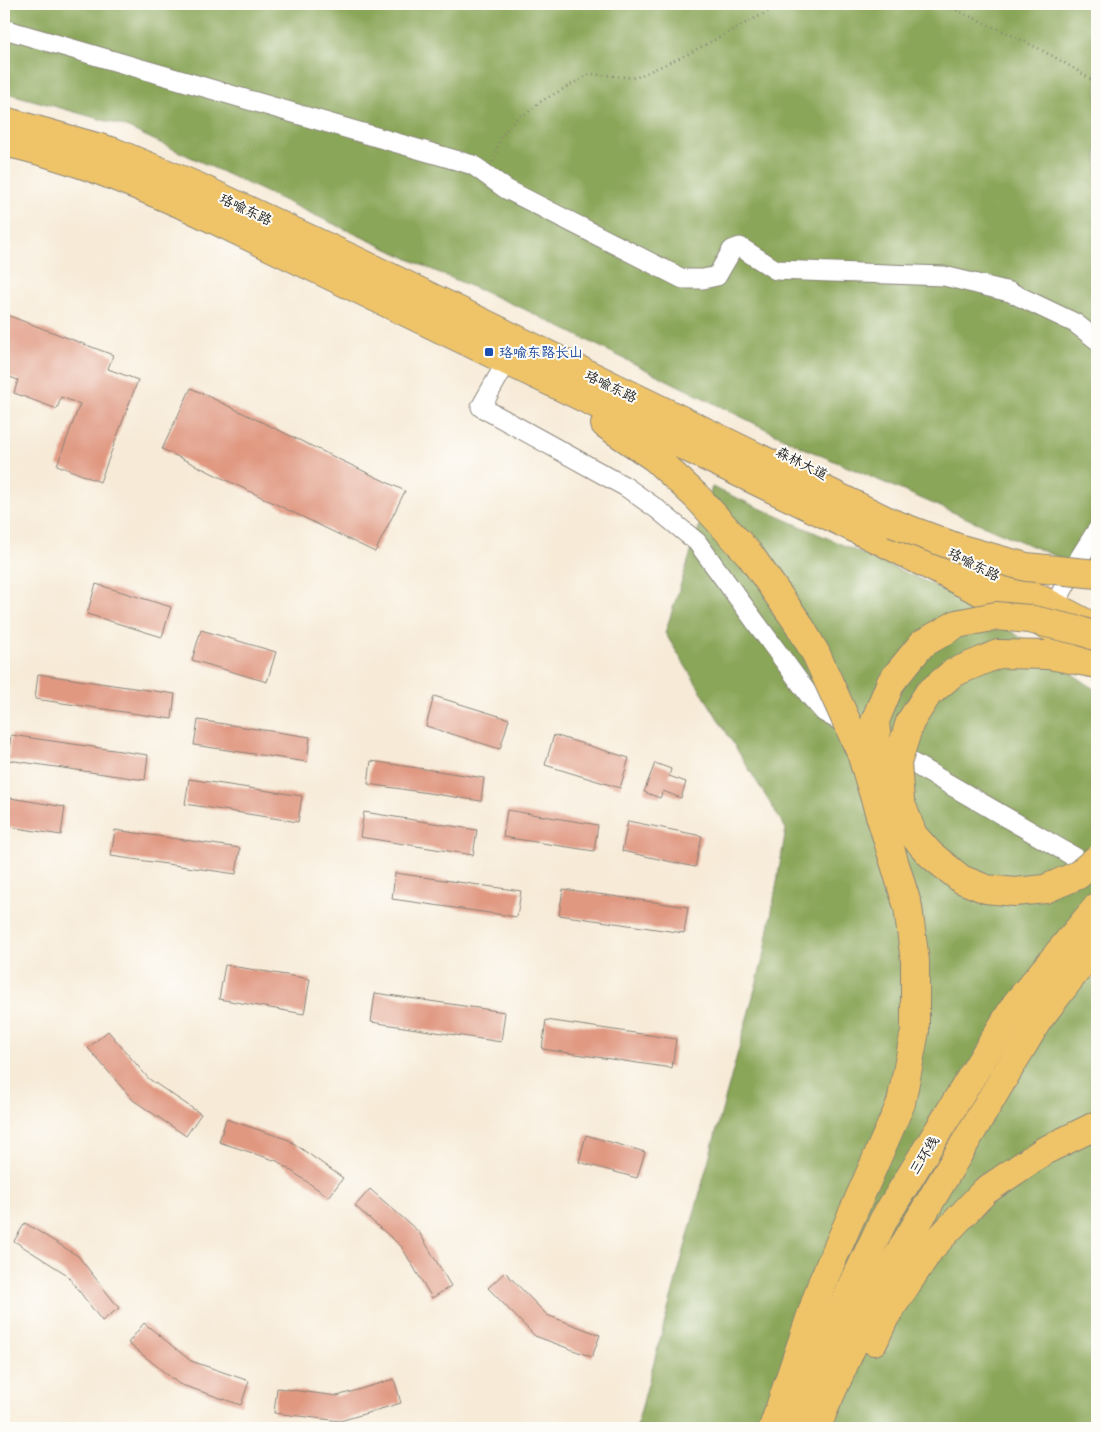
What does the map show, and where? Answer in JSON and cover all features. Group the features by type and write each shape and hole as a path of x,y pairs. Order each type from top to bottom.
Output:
{"highway":[{"name":"珞喻东路","path":"4,121 114,152 196,186 361,263 892,523 1042,598 1097,629"},
{"name":"珞喻东路","path":"4,142 32,148 106,173 186,206 507,361"},
{"name":"森林大道","path":"498,331 568,351 772,448 1097,612"},
{"path":"507,361 655,458 697,498 750,555 798,623 816,654 861,753 908,907"},
{"path":"507,361 886,543 1034,617 1097,651"},
{"path":"892,523 961,549 1026,567 1097,574"},
{"path":"773,1428 822,1283 901,1103 915,1031 915,961 908,907 880,784 875,721 891,682 922,644 957,624 996,616 1029,619 1081,631 1097,637"},
{"path":"1097,664 1050,655 998,654 953,673 928,694 910,722 897,763 900,801 914,835 931,856 962,879 986,889 1015,892 1044,889 1078,875 1097,859"},
{"name":"三环线","path":"792,1428 838,1317 884,1219 1016,1004 1097,906"},
{"name":"三环线","path":"817,1428 878,1289 1038,1020 1097,944"},
{"path":"832,1428 885,1317 930,1249 984,1191 1044,1150 1097,1125"}],"street":[{"path":"4,29 473,165 506,189 683,279 703,279 716,276 732,250 740,247 776,270 944,276 1010,292 1076,323 1097,340"},
{"path":"507,361 481,407 626,487 657,509 696,542 809,695 824,712 1097,870"},
{"path":"1061,593 1097,530"}],"path":[{"path":"489,175 501,136 518,116 527,113 540,102 590,74 635,78 688,54 782,4"},
{"path":"943,4 1034,46 1083,73 1097,84"}],"green space":[{"path":"4,4 1097,4 1097,590 1057,557 806,449 524,309 428,268 124,126 4,92"},
{"path":"712,487 965,599 1097,691 1097,1428 636,1428 765,952 786,829 665,633"}],"building":[{"path":"7,315 113,355 108,369 138,380 100,482 57,465 80,404 61,397 57,409 14,393 18,380 4,375 4,323"},
{"path":"191,388 405,491 375,552 162,449"},
{"path":"96,584 171,607 162,637 87,614"},
{"path":"201,630 276,652 267,682 192,660"},
{"path":"38,674 175,694 172,719 35,699"},
{"path":"434,696 509,719 500,749 426,726"},
{"path":"198,720 310,737 307,762 194,745"},
{"path":"11,735 148,755 145,780 8,760"},
{"path":"554,735 629,758 620,788 545,765"},
{"path":"371,761 484,778 481,801 368,784"},
{"path":"655,763 671,769 669,776 686,782 681,798 663,791 660,798 644,792"},
{"path":"189,779 302,796 298,822 185,804"},
{"path":"4,797 65,807 61,835 4,826"},
{"path":"507,810 598,825 594,851 503,837"},
{"path":"364,812 477,830 473,855 360,837"},
{"path":"628,821 702,836 695,867 622,851"},
{"path":"115,830 240,848 236,874 111,856"},
{"path":"395,873 521,891 517,917 392,899"},
{"path":"563,889 688,907 684,933 559,915"},
{"path":"225,965 310,979 304,1014 219,999"},
{"path":"375,993 505,1012 501,1042 371,1022"},
{"path":"546,1020 676,1039 672,1068 542,1049"},
{"path":"108,1031 149,1079 201,1114 186,1136 133,1100 88,1048"},
{"path":"226,1119 289,1140 343,1178 329,1197 277,1161 219,1142"},
{"path":"586,1135 645,1152 637,1178 579,1162"},
{"path":"370,1189 419,1232 451,1286 432,1298 401,1246 355,1206"},
{"path":"25,1223 78,1256 119,1308 102,1321 66,1274 14,1241"},
{"path":"505,1272 547,1315 600,1335 592,1357 535,1336 488,1288"},
{"path":"144,1323 191,1361 249,1381 241,1405 179,1384 128,1343"},
{"path":"394,1379 401,1403 340,1421 274,1413 277,1388 337,1396"}],"place":[{"name":"珞喻东路长山","path":"489,352"}]}
